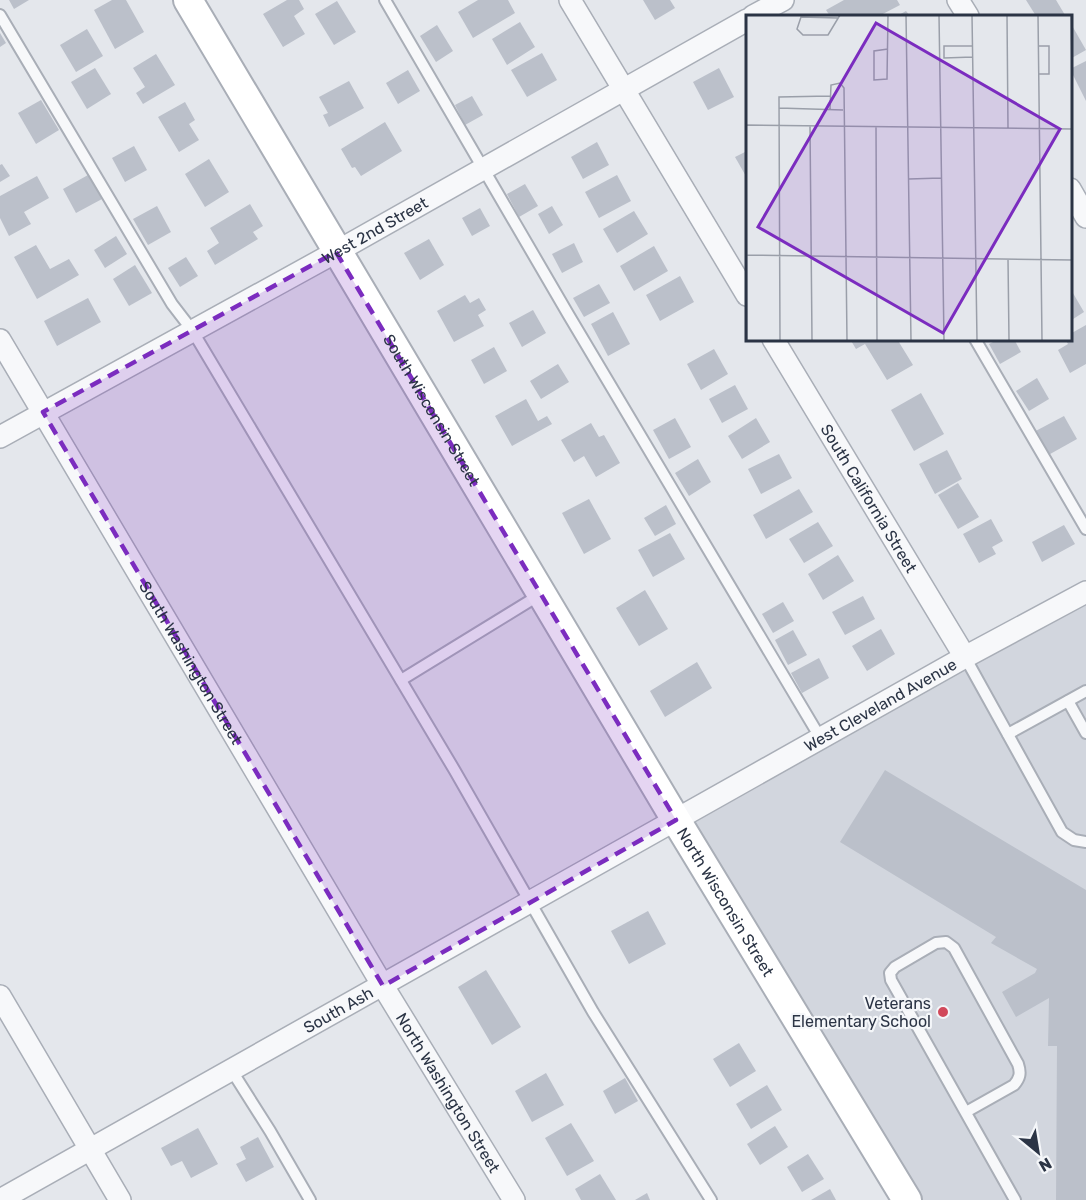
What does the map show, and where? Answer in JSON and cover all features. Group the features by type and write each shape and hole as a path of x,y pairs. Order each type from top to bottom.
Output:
{"street":[{"name":"South Wisconsin Street","path":"188,0 676,820"},
{"path":"570,0 746,293"},
{"path":"958,0 967,15"},
{"path":"755,15 776,6"},
{"name":"West 2nd Street","path":"0,437 336,252 746,21"},
{"path":"1071,191 1086,217"},
{"name":"South Washington Street","path":"0,340 383,986"},
{"name":"South California Street","path":"774,340 965,657"},
{"name":"West Cleveland Avenue","path":"676,820 965,657 1086,592"},
{"name":"South Ash","path":"0,1200 676,820"},
{"name":"North Wisconsin Street","path":"676,820 907,1200"},
{"name":"North Washington Street","path":"383,986 514,1200"},
{"path":"0,996 120,1200"}],"lane":[{"path":"385,0 821,739"},
{"path":"0,15 172,304 192,330 532,902 593,1012 711,1200"},
{"path":"976,340 1086,530"},
{"path":"400,680 541,594"},
{"path":"965,657 1062,832 1074,840 1086,842"},
{"path":"1008,734 1086,691"},
{"path":"1068,701 1086,733"},
{"path":"966,1112 1014,1085 1021,1072 954,948 946,942 936,943 895,967 890,973 891,980 966,1112 1016,1200"},
{"path":"232,1071 270,1131 309,1200"}],"highlighted area":[{"path":"336,252 676,820 383,986 43,412"}],"shaded area":[{"name":"Veterans Elementary School","path":"1086,601 1086,1200 911,1200 690,823"}],"building":[{"path":"9,0 29,0 14,9"},
{"path":"112,0 126,0 144,32 115,49 94,10"},
{"path":"287,0 299,0 304,9 294,16 305,34 283,47 263,14"},
{"path":"478,0 508,0 515,13 473,38 458,12"},
{"path":"643,0 670,0 675,8 655,20"},
{"path":"844,0 897,0 900,5 881,15 829,15 826,10"},
{"path":"1026,0 1056,0 1065,15 1035,15"},
{"path":"337,1 356,32 334,45 315,14"},
{"path":"520,22 535,47 507,65 492,39"},
{"path":"1071,24 1086,50 1071,58"},
{"path":"437,25 453,51 436,62 420,36"},
{"path":"87,29 103,56 76,72 60,45"},
{"path":"0,33 6,43 0,47"},
{"path":"542,53 557,80 527,97 511,70"},
{"path":"156,54 175,85 143,104 136,93 145,87 133,68"},
{"path":"1086,61 1086,101 1071,71 1071,68"},
{"path":"95,68 111,94 87,109 71,82"},
{"path":"719,68 734,97 708,110 693,82"},
{"path":"408,70 420,91 398,104 386,83"},
{"path":"349,81 364,108 329,127 323,115 328,113 319,97"},
{"path":"472,96 483,115 465,125 455,105"},
{"path":"41,100 59,130 36,144 18,113"},
{"path":"185,102 195,120 189,124 199,140 179,152 158,117"},
{"path":"385,122 402,151 361,176 355,167 352,168 341,149"},
{"path":"597,142 609,165 583,179 571,157"},
{"path":"134,146 147,170 125,182 112,158"},
{"path":"746,152 746,176 735,157"},
{"path":"209,159 229,192 205,207 185,174"},
{"path":"2,164 10,176 0,182 0,165"},
{"path":"88,175 102,199 76,213 63,189"},
{"path":"617,175 631,201 599,218 585,192"},
{"path":"37,176 49,198 24,212 31,224 9,236 0,218 0,196"},
{"path":"525,184 538,206 519,217 507,194"},
{"path":"250,204 263,226 253,232 258,239 215,265 207,251 219,243 210,228"},
{"path":"157,206 171,232 148,245 133,219"},
{"path":"552,206 563,225 549,234 538,214"},
{"path":"480,208 490,226 472,236 462,218"},
{"path":"634,211 648,234 617,253 603,229"},
{"path":"116,236 127,254 105,268 94,250"},
{"path":"429,239 444,265 420,280 404,253"},
{"path":"574,243 583,262 562,273 552,254"},
{"path":"36,245 50,269 69,259 79,275 37,299 14,257"},
{"path":"654,246 668,271 634,291 620,266"},
{"path":"186,257 198,276 180,287 168,268"},
{"path":"135,265 152,293 129,306 113,279"},
{"path":"680,276 694,302 660,321 646,295"},
{"path":"599,284 610,303 584,317 573,298"},
{"path":"1071,290 1084,312 1071,320"},
{"path":"465,295 470,303 479,298 486,310 478,315 484,326 454,342 437,311"},
{"path":"88,298 101,322 57,346 44,321"},
{"path":"533,310 546,333 522,347 509,323"},
{"path":"613,312 630,344 608,356 591,324"},
{"path":"1086,325 1086,364 1070,373 1058,350 1068,344 1066,340 1071,340 1071,333"},
{"path":"851,340 898,340 913,365 887,380 865,344 856,349"},
{"path":"997,340 1015,340 1021,352 1000,364 989,344"},
{"path":"494,347 507,371 484,384 471,360"},
{"path":"714,349 728,374 701,390 687,364"},
{"path":"558,364 569,382 541,399 530,381"},
{"path":"1037,378 1049,399 1029,411 1016,391"},
{"path":"735,385 748,409 722,423 709,399"},
{"path":"921,393 944,434 914,451 891,410"},
{"path":"526,399 538,421 547,416 552,424 512,446 495,416"},
{"path":"1064,416 1077,439 1043,458 1030,434"},
{"path":"675,418 691,447 669,459 653,430"},
{"path":"756,418 770,442 742,459 728,436"},
{"path":"591,423 599,437 604,435 620,463 596,477 584,456 574,462 561,440"},
{"path":"947,450 962,479 935,494 919,464"},
{"path":"779,454 792,478 761,494 748,469"},
{"path":"698,459 711,482 689,496 675,473"},
{"path":"958,483 979,517 958,529 938,495"},
{"path":"799,489 813,512 766,539 753,515"},
{"path":"589,499 611,539 584,554 562,513"},
{"path":"666,505 676,524 655,536 644,518"},
{"path":"991,519 1003,541 992,547 996,554 979,563 963,534"},
{"path":"818,522 833,546 804,563 789,539"},
{"path":"1064,525 1075,544 1042,562 1032,542"},
{"path":"670,533 685,559 653,577 638,550"},
{"path":"838,555 854,581 823,600 808,574"},
{"path":"645,590 668,629 639,646 616,608"},
{"path":"863,596 875,619 845,635 832,612"},
{"path":"783,602 794,621 773,633 762,614"},
{"path":"881,629 895,654 867,671 852,646"},
{"path":"793,630 807,655 788,665 775,640"},
{"path":"819,658 829,678 802,693 791,673"},
{"path":"697,662 712,688 665,717 650,691"},
{"path":"885,770 1086,890 1086,1200 1056,1200 1057,1046 1048,1046 1049,998 1016,1017 1002,992 1035,973 1037,969 991,943 996,937 840,842"},
{"path":"648,911 666,944 629,964 611,931"},
{"path":"486,970 521,1027 492,1045 458,987"},
{"path":"739,1043 756,1071 730,1087 713,1059"},
{"path":"546,1073 564,1105 532,1122 515,1091"},
{"path":"625,1078 638,1101 615,1114 603,1091"},
{"path":"767,1085 782,1110 751,1129 736,1104"},
{"path":"571,1123 594,1161 567,1176 545,1138"},
{"path":"775,1126 788,1147 760,1165 747,1144"},
{"path":"198,1128 218,1164 191,1178 182,1161 171,1166 161,1148"},
{"path":"258,1137 274,1167 246,1182 236,1164 246,1159 240,1147"},
{"path":"808,1154 824,1179 802,1192 787,1167"},
{"path":"600,1174 616,1200 581,1200 575,1189"},
{"path":"830,1189 836,1200 811,1200"},
{"path":"647,1193 650,1200 635,1200"}],"place":[{"name":"Veterans Elementary School","path":"943,1012"}]}
